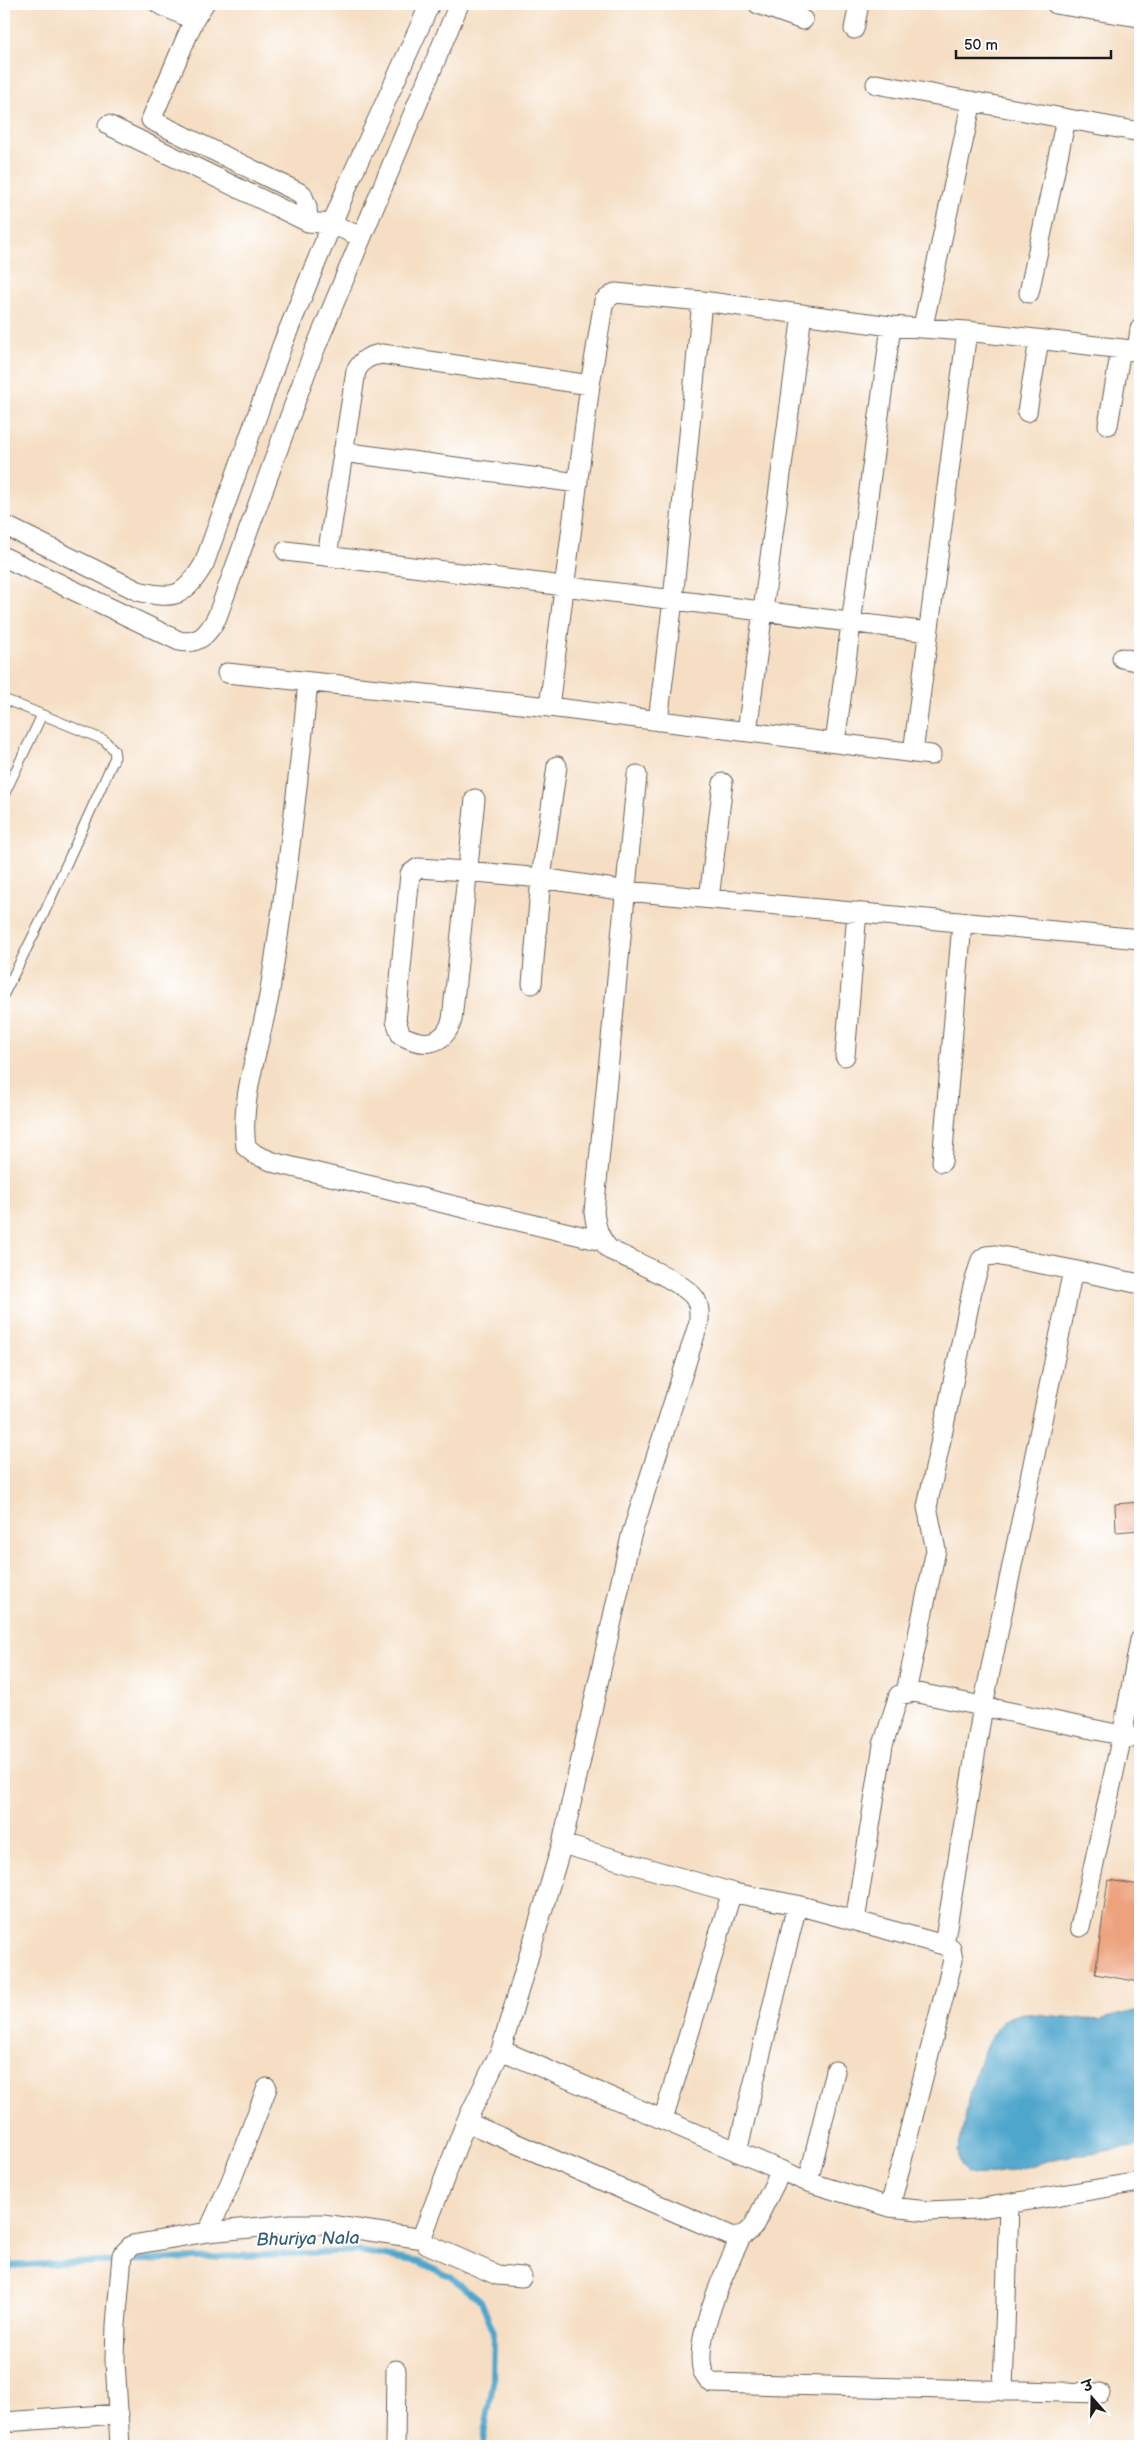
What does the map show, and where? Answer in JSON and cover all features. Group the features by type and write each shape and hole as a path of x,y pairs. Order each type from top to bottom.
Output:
{"street":[{"path":"159,4 194,20"},
{"path":"204,4 194,20 151,120 302,194 307,206 308,222"},
{"path":"4,557 179,641 189,643 201,639 215,622 310,361 460,4"},
{"path":"758,4 803,20"},
{"path":"854,29 859,4"},
{"path":"1058,4 1140,17"},
{"path":"4,525 138,591 161,597 180,594 192,584 204,564 212,543 283,343 423,9"},
{"path":"876,84 1140,132"},
{"path":"923,326 972,101"},
{"path":"1028,293 1066,119"},
{"path":"108,125 308,222 332,224 362,237"},
{"path":"549,707 590,384 604,301 609,296 620,292 891,326 923,326 1133,350"},
{"path":"658,721 673,600 702,301"},
{"path":"747,732 802,314"},
{"path":"835,743 891,326"},
{"path":"1108,425 1140,329"},
{"path":"912,753 967,331"},
{"path":"1027,412 1039,340"},
{"path":"327,556 356,371 362,361 370,356 382,354 590,384"},
{"path":"342,452 578,483"},
{"path":"212,543 242,548"},
{"path":"286,551 928,632"},
{"path":"227,674 549,707 931,755"},
{"path":"308,682 297,799 270,992 250,1089 244,1132 246,1147 276,1163 602,1241"},
{"path":"532,984 541,878 557,766"},
{"path":"522,2276 497,2275 427,2244 423,2239 423,2234 466,2122 502,2050 562,1844 631,1536 699,1322 699,1308 696,1298 684,1287 610,1250 602,1241 596,1228 594,1212 637,775"},
{"path":"709,899 723,783"},
{"path":"475,799 466,870 450,1028 445,1036 439,1040 426,1042 408,1038 397,1029 396,1021 410,874 418,868 466,870 541,878 627,891 1140,939"},
{"path":"845,1056 857,912"},
{"path":"942,1162 962,923"},
{"path":"906,1692 936,1550 927,1507 973,1286 981,1260 986,1256 996,1255 1140,1284"},
{"path":"944,1945 983,1706 1073,1270"},
{"path":"1080,1928 1131,1738 1140,1640"},
{"path":"855,1921 883,1744 895,1702 899,1695 906,1692 914,1692 1131,1738"},
{"path":"562,1844 734,1893 796,1905 944,1945 951,1949 953,1960 890,2207"},
{"path":"663,2120 730,1898 734,1893"},
{"path":"736,2152 796,1905"},
{"path":"502,2050 808,2182 890,2207 928,2211 1009,2204 1140,2182"},
{"path":"808,2182 835,2071"},
{"path":"208,2232 231,2181 267,2088"},
{"path":"466,2122 731,2236 741,2236 748,2233 753,2227 781,2171"},
{"path":"1003,2391 1009,2204"},
{"path":"120,2446 115,2360 122,2255 126,2249 139,2242 208,2232 292,2224 323,2224 423,2239"},
{"path":"741,2236 710,2309 702,2345 700,2366 706,2380 722,2384 1100,2393"},
{"path":"395,2446 396,2370"},
{"path":"4,2422 119,2414"}],"lane":[{"path":"4,698 104,740 114,750 114,757 41,920 4,994"},
{"path":"4,795 42,715"}],"water":[{"path":"1134,2011 1140,2012 1140,2146 1064,2157 988,2175 969,2174 964,2170 958,2151 968,2101 984,2051 1001,2023 1008,2018 1022,2013 1099,2020"}],"building":[{"path":"1140,1502 1140,1530 1116,1532 1115,1504"},
{"path":"1108,1880 1140,1885 1140,1982 1095,1974"}],"waterway":[{"name":"Bhuriya Nala","path":"4,2266 358,2251 419,2262 451,2277 481,2301 494,2332 493,2384 482,2446"}]}
